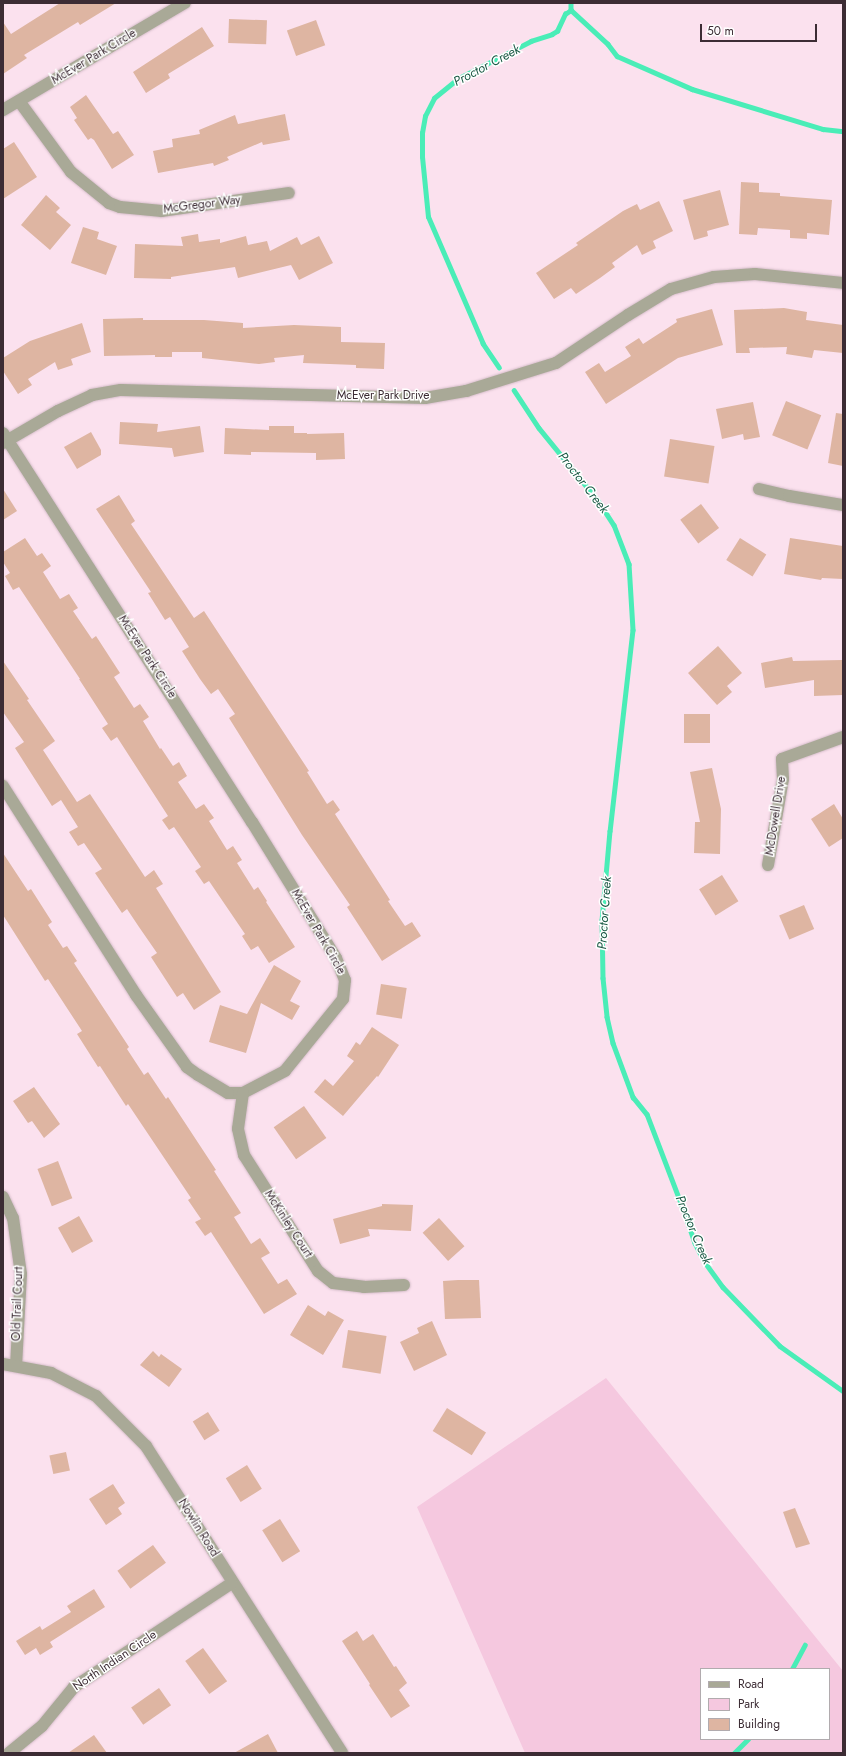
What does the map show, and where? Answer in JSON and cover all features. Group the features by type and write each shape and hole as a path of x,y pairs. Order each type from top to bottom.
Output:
{"street":[{"name":"McEver Park Circle","path":"3,110 185,3"},
{"name":"McGregor Way","path":"19,101 71,172 109,203 120,207 162,211 289,193"},
{"name":"McEver Park Drive","path":"4,439 92,395 121,390 424,398 466,391 556,363 573,350 594,339 628,315 671,289 714,277 755,274 843,283"},
{"name":"McEver Park Circle","path":"4,439 252,822 336,958 345,980 343,999 285,1071 243,1092"},
{"path":"759,489 789,496 843,505"},
{"name":"McDowell Drive","path":"768,865 784,779 782,760 843,737"},
{"path":"3,786 136,995 187,1067 228,1093 243,1092"},
{"name":"McKinley Court","path":"243,1092 238,1129 244,1155 318,1271 333,1283 364,1287 404,1285"},
{"name":"Old Trail Court","path":"3,1197 13,1218 21,1274 16,1366"},
{"name":"Nowlin Road","path":"3,1364 51,1373 96,1396 146,1446 232,1583 342,1753"},
{"name":"North Indian Circle","path":"9,1753 42,1726 74,1688 232,1583"}],"green space":[{"path":"606,1378 843,1671 843,1753 525,1753 417,1507"}],"building":[{"path":"60,3 116,3 80,25 78,22 24,55 27,58 3,74 3,22 11,34"},
{"path":"229,19 267,20 266,44 228,43"},
{"path":"316,20 325,45 296,56 287,31"},
{"path":"202,27 214,46 168,74 170,78 146,93 133,72"},
{"path":"86,95 113,134 118,131 134,155 112,169 94,140 91,138 88,140 74,120 77,118 70,107"},
{"path":"285,114 290,140 263,145 262,142 227,157 229,160 214,166 213,163 158,173 153,151 173,147 172,139 200,134 199,130 235,115 238,124"},
{"path":"14,142 37,177 3,199 3,149"},
{"path":"741,182 759,183 759,192 780,193 780,196 832,200 829,235 807,233 807,239 790,238 790,230 758,228 757,235 739,234"},
{"path":"720,190 729,225 707,231 708,236 694,240 683,200"},
{"path":"46,195 60,208 56,212 71,225 50,250 21,225"},
{"path":"659,201 673,231 653,241 656,248 642,255 637,245 612,263 615,267 576,294 571,288 554,299 536,273 578,245 576,243 623,211 637,204 640,210"},
{"path":"83,227 99,232 97,239 117,246 106,275 71,263"},
{"path":"198,234 199,242 220,239 220,243 246,236 248,245 267,241 270,251 297,237 301,245 319,236 333,263 299,280 291,265 238,278 235,267 171,277 171,279 134,278 135,244 183,246 181,237"},
{"path":"784,308 807,312 806,320 843,325 843,353 814,350 812,358 786,354 787,347 749,348 750,353 736,353 734,310"},
{"path":"712,309 723,345 678,358 606,404 585,372 599,363 605,372 631,356 625,347 639,338 643,344 677,322 676,319"},
{"path":"143,318 143,320 204,320 243,323 243,328 294,325 341,327 341,342 385,343 384,369 356,368 356,365 303,363 304,355 274,358 275,362 259,364 202,358 202,352 172,352 172,357 155,357 155,355 104,356 103,319"},
{"path":"82,323 91,352 71,359 73,365 58,370 55,362 28,379 32,385 18,394 3,371 3,358 30,341"},
{"path":"786,401 821,415 807,450 772,435"},
{"path":"753,402 760,437 744,440 743,434 722,439 716,409"},
{"path":"836,413 843,414 843,466 828,463"},
{"path":"120,422 158,424 157,432 200,426 204,452 174,457 172,448 119,444"},
{"path":"269,426 294,426 294,433 344,433 345,459 316,460 316,453 251,452 251,455 224,454 225,428 269,430"},
{"path":"91,432 101,450 101,455 77,469 64,447"},
{"path":"670,439 714,446 709,484 664,477"},
{"path":"3,489 17,511 3,520"},
{"path":"119,495 135,521 131,524 194,618 204,611 309,771 307,772 327,804 333,800 340,810 335,814 390,900 388,901 405,926 412,922 421,936 382,961 347,907 350,905 302,835 229,718 235,714 218,689 211,694 200,679 182,651 189,647 170,617 165,620 148,593 151,592 96,509"},
{"path":"701,504 719,528 698,544 680,520"},
{"path":"25,538 37,556 42,553 51,566 43,572 60,599 69,594 78,608 73,611 92,639 96,636 120,673 114,677 134,708 140,704 149,717 143,721 160,749 161,748 173,766 179,762 187,776 178,782 196,809 204,804 214,818 209,821 227,850 233,846 242,860 237,863 254,890 258,887 295,947 269,963 258,946 251,950 242,936 245,934 209,881 204,884 195,871 201,867 174,827 169,830 162,820 168,816 117,737 111,741 102,728 108,724 80,679 19,587 13,590 5,576 10,573 3,562 3,552"},
{"path":"740,538 766,554 753,576 726,560"},
{"path":"790,538 843,546 843,579 822,578 821,580 784,574"},
{"path":"718,646 742,673 727,686 732,692 717,705 688,673"},
{"path":"792,657 793,661 842,660 843,695 814,696 814,680 765,688 761,663"},
{"path":"3,661 55,741 43,750 77,802 90,794 145,877 154,870 163,884 156,888 221,992 194,1010 183,993 177,997 151,957 157,953 127,909 122,913 95,873 102,869 84,843 78,846 69,832 78,827 61,800 52,806 15,748 24,742 3,712"},
{"path":"684,714 710,714 710,743 684,743"},
{"path":"712,768 721,809 720,854 694,853 695,822 700,822 690,772"},
{"path":"834,804 843,819 843,838 829,847 811,819"},
{"path":"3,853 28,891 31,889 52,922 48,925 63,948 67,946 77,961 74,963 129,1047 127,1049 144,1075 148,1072 166,1099 168,1097 216,1170 214,1171 241,1213 234,1217 251,1244 260,1238 270,1253 261,1258 278,1284 287,1279 297,1294 264,1314 211,1232 205,1236 195,1222 201,1219 188,1200 191,1198 128,1104 126,1106 100,1066 98,1067 77,1034 82,1031 48,979 45,981 3,915"},
{"path":"722,875 738,901 716,916 699,889"},
{"path":"804,905 814,929 789,939 779,916"},
{"path":"274,965 301,981 290,1001 300,1006 292,1020 261,1003 246,1053 209,1042 220,1005 247,1014"},
{"path":"381,984 407,988 402,1019 376,1015"},
{"path":"372,1027 399,1045 378,1077 377,1076 343,1116 314,1092 325,1079 333,1086 354,1061 347,1056 356,1042 360,1045"},
{"path":"34,1087 60,1124 44,1138 32,1121 28,1123 13,1101"},
{"path":"304,1106 326,1138 296,1159 274,1127"},
{"path":"58,1161 72,1198 52,1206 37,1169"},
{"path":"382,1204 413,1205 411,1231 368,1229 370,1236 340,1244 333,1219 382,1206"},
{"path":"79,1216 93,1241 72,1253 58,1228"},
{"path":"439,1218 464,1246 448,1261 423,1233"},
{"path":"479,1280 481,1318 445,1319 443,1281"},
{"path":"308,1305 325,1316 328,1311 344,1320 323,1355 290,1335"},
{"path":"432,1321 447,1355 414,1371 400,1342 419,1333 417,1328"},
{"path":"348,1330 387,1336 381,1374 342,1368"},
{"path":"153,1351 159,1357 161,1354 182,1369 169,1387 140,1365"},
{"path":"447,1408 486,1432 472,1455 433,1431"},
{"path":"208,1412 220,1431 204,1440 193,1422"},
{"path":"66,1452 70,1471 53,1474 49,1456"},
{"path":"247,1465 262,1489 241,1502 226,1478"},
{"path":"113,1484 125,1503 118,1508 122,1514 106,1525 89,1499"},
{"path":"795,1508 810,1544 796,1548 783,1512"},
{"path":"280,1519 300,1551 282,1562 262,1530"},
{"path":"153,1545 166,1563 130,1589 117,1571"},
{"path":"94,1589 105,1607 50,1642 53,1647 40,1655 36,1648 25,1655 16,1641 40,1626 42,1630 71,1612 67,1606"},
{"path":"357,1631 363,1641 373,1634 394,1667 396,1666 407,1683 399,1690 410,1706 391,1718 342,1641"},
{"path":"203,1648 227,1681 209,1694 185,1661"},
{"path":"159,1688 171,1705 143,1725 131,1708"},
{"path":"268,1734 278,1753 234,1753"},
{"path":"94,1735 107,1753 68,1753"}],"waterway":[{"name":"Proctor Creek","path":"571,3 571,10"},
{"path":"571,10 608,44 617,56 692,89 823,129 843,131"},
{"name":"Proctor Creek","path":"499,368 483,344 428,217 422,157 422,133 425,116 434,98 459,78 531,41 557,31 565,14 571,10"},
{"name":"Proctor Creek","path":"514,390 539,428 597,499 614,525 629,564 633,630 610,831 602,920 603,978 607,1017 613,1043 633,1097 647,1114 695,1243 704,1261 723,1287 780,1346 843,1391"},
{"path":"793,1668 805,1645"},
{"path":"734,1753 747,1740"}]}
